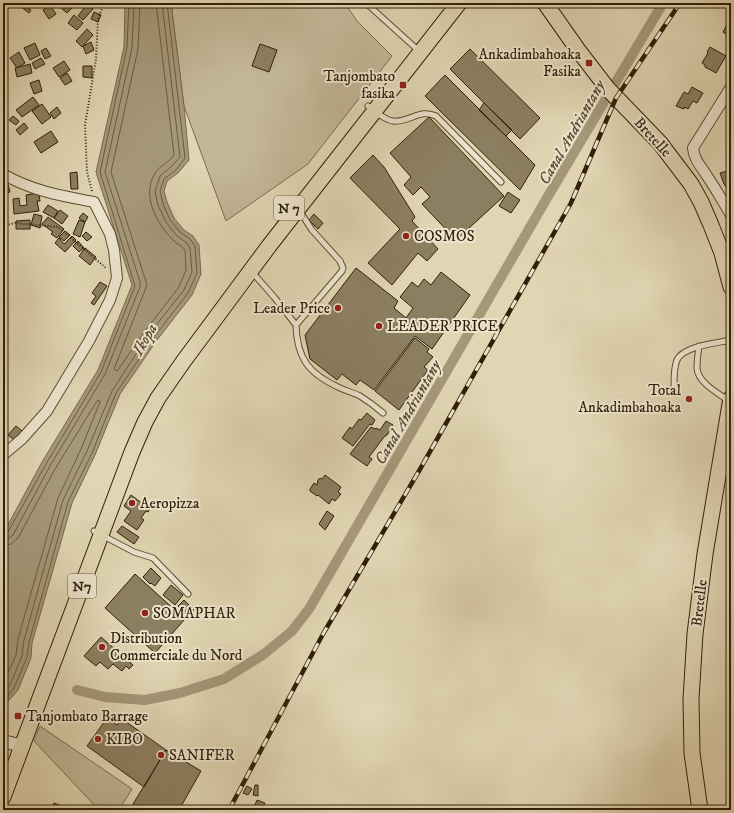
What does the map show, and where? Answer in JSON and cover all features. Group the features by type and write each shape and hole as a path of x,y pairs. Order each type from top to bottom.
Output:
{"main road":[{"name":"N 7","path":"417,49 445,3"},
{"name":"N 7","path":"140,418 178,357 417,49 459,3"},
{"name":"Bretelle","path":"545,3 608,89 660,143 691,184 712,225 730,281"},
{"name":"N 7","path":"170,380 248,268"},
{"name":"N7","path":"3,774 14,742 97,533 145,422 170,380"},
{"name":"Bretelle","path":"700,810 692,753 691,700 695,634 705,554 731,398"},
{"name":"N7","path":"97,533 109,487 140,418"},
{"name":"N7","path":"3,796 14,742"}],"street":[{"path":"731,87 693,148 697,163 708,177 731,215"},
{"path":"3,174 19,184 60,196 94,202 110,234 114,250 117,278 110,300 89,341 47,411 22,439 3,455"}],"lane":[{"path":"366,3 417,49"},
{"path":"371,108 391,121 406,120 426,113 436,116 501,182"},
{"path":"296,205 312,230 340,261 343,268 296,325"},
{"path":"248,268 274,297 296,325 298,348 303,360 310,368 324,380 362,397 383,412"},
{"path":"674,385 676,361 679,356 699,346 731,340"},
{"path":"699,346 697,368 699,375 705,383 730,402"},
{"path":"97,533 134,552 153,558 188,594"}],"path":[{"path":"94,202 87,172 85,125 96,59 98,19 104,3"},
{"path":"3,226 15,223 58,227 117,278"}],"shaded area":[{"path":"171,3 345,3 357,21 392,56 308,164 226,221 184,106"},
{"path":"40,726 132,789 119,810 99,810 34,741"}],"water":[{"name":"Ikopa","path":"125,3 171,3 189,160 178,173 167,181 164,191 174,218 184,230 193,236 199,245 201,274 192,295 157,340 120,394 95,455 72,503 32,643 31,658 18,690 3,707 3,534 42,462 98,370 132,285 96,172 124,47"}],"building":[{"path":"22,3 31,10 29,13 20,6"},
{"path":"66,3 69,3 73,7 67,13 61,8"},
{"path":"87,4 93,9 83,20 78,16"},
{"path":"50,5 56,14 49,19 43,10"},
{"path":"94,12 101,15 98,22 91,19"},
{"path":"74,15 83,23 77,30 68,23"},
{"path":"729,21 731,22 731,37 723,32"},
{"path":"87,29 93,35 82,47 76,41"},
{"path":"91,42 94,50 86,54 83,46"},
{"path":"35,43 40,55 30,60 24,48"},
{"path":"260,44 277,50 269,72 252,66"},
{"path":"710,47 726,56 716,73 705,67 702,63"},
{"path":"46,48 51,56 45,59 41,51"},
{"path":"470,49 540,118 520,139 450,69"},
{"path":"19,52 25,63 17,68 10,58"},
{"path":"41,58 45,64 35,69 32,63"},
{"path":"64,61 70,70 59,77 53,68"},
{"path":"30,64 32,73 17,77 15,68"},
{"path":"83,66 92,66 92,78 83,77"},
{"path":"67,73 72,81 65,85 60,78"},
{"path":"445,75 535,165 520,190 425,96"},
{"path":"39,80 42,91 34,94 30,83"},
{"path":"692,87 703,93 697,103 693,101 688,109 685,107 684,109 676,106 684,92 688,94"},
{"path":"33,97 39,105 22,117 16,110"},
{"path":"484,103 512,130 506,136 479,110"},
{"path":"42,104 51,117 42,124 32,111"},
{"path":"57,107 61,113 54,119 50,113"},
{"path":"13,116 19,121 16,125 9,120"},
{"path":"429,117 504,196 456,240 422,204 430,197 421,187 413,195 404,185 411,177 390,153"},
{"path":"24,123 28,128 20,135 16,130"},
{"path":"51,131 58,142 41,153 34,142"},
{"path":"373,155 384,167 415,217 412,221 438,249 427,261 418,253 392,285 368,263 400,229 350,178"},
{"path":"731,170 731,194 724,184 720,173"},
{"path":"77,172 78,189 71,189 70,173"},
{"path":"7,181 10,192 3,194 3,182"},
{"path":"508,192 520,200 511,213 499,206"},
{"path":"39,193 40,201 37,201 39,211 14,214 13,199 19,198 20,206 27,205 26,195"},
{"path":"48,205 58,211 54,218 43,212"},
{"path":"60,210 68,216 62,224 54,218"},
{"path":"83,213 88,217 85,222 79,218"},
{"path":"34,214 42,216 40,228 31,225"},
{"path":"314,214 323,223 318,229 309,220"},
{"path":"48,217 64,229 57,238 51,234 53,232 42,224"},
{"path":"30,220 30,229 16,229 16,221"},
{"path":"79,220 85,222 80,237 73,234"},
{"path":"65,231 70,235 64,241 59,237"},
{"path":"86,232 92,237 87,241 82,236"},
{"path":"72,236 76,240 65,252 55,243 59,238 64,244"},
{"path":"78,241 84,248 79,252 73,246"},
{"path":"85,248 96,257 90,265 79,256"},
{"name":"LEADER PRICE","path":"356,268 398,301 394,308 406,318 413,308 400,297 412,282 418,287 424,279 431,285 441,272 470,295 432,349 415,336 374,390 360,380 356,385 342,374 337,380 310,359 305,335"},
{"path":"100,282 107,286 94,305 91,303 96,296 92,293"},
{"path":"415,338 429,349 427,352 433,357 424,367 428,370 399,410 375,391"},
{"path":"367,413 375,420 372,425 370,424 353,446 342,438 350,427 352,429 359,419 361,420"},
{"path":"386,421 393,425 369,457 372,459 367,466 350,454 371,427 380,430"},
{"path":"16,426 22,431 14,440 8,435"},
{"path":"325,475 341,487 338,492 341,494 335,501 332,499 329,504 318,495 317,496 310,491 314,483 317,485 318,480 320,478 322,479"},
{"path":"131,495 150,509 148,512 146,511 141,518 144,520 137,530 124,521 131,511 124,506"},
{"path":"327,511 334,516 325,530 319,524"},
{"path":"122,526 139,537 134,544 117,532"},
{"path":"151,568 161,578 155,586 151,583 150,584 143,577"},
{"name":"SOMAPHAR","path":"135,574 185,619 155,653 105,608"},
{"path":"171,585 183,595 175,605 163,595"},
{"path":"184,600 194,610 188,616 178,606"},
{"name":"Distribution Commerciale du Nord","path":"101,637 133,665 129,669 126,666 122,671 113,664 108,669 100,662 96,666 84,656"},
{"path":"107,718 117,725 122,719 166,750 144,787 87,746"},
{"path":"166,750 201,771 179,810 136,810 138,807 133,804"},
{"path":"255,785 258,785 258,796 253,795"},
{"path":"247,786 252,789 248,795 243,793"},
{"path":"257,800 265,803 262,808 255,805"},
{"path":"54,803 71,810 51,810"}],"waterway":[{"name":"Canal Andriantany","path":"77,690 105,697 145,700 180,693 224,679 264,654 292,631 309,609 547,198 663,3"}],"railway":[{"path":"229,810 323,634 419,471 571,203 616,98 680,3"}],"place":[{"name":"Ankadimbahoaka Fasika","path":"589,63"},
{"name":"Tanjombato fasika","path":"403,85"},
{"name":"COSMOS","path":"406,236"},
{"name":"Leader Price","path":"338,308"},
{"name":"LEADER PRICE","path":"379,326"},
{"name":"Total Ankadimbahoaka","path":"689,399"},
{"name":"Aeropizza","path":"132,503"},
{"name":"SOMAPHAR","path":"145,613"},
{"name":"Distribution Commerciale du Nord","path":"102,647"},
{"name":"Tanjombato Barrage","path":"18,716"},
{"name":"KIBO","path":"98,739"},
{"name":"SANIFER","path":"161,755"}]}
